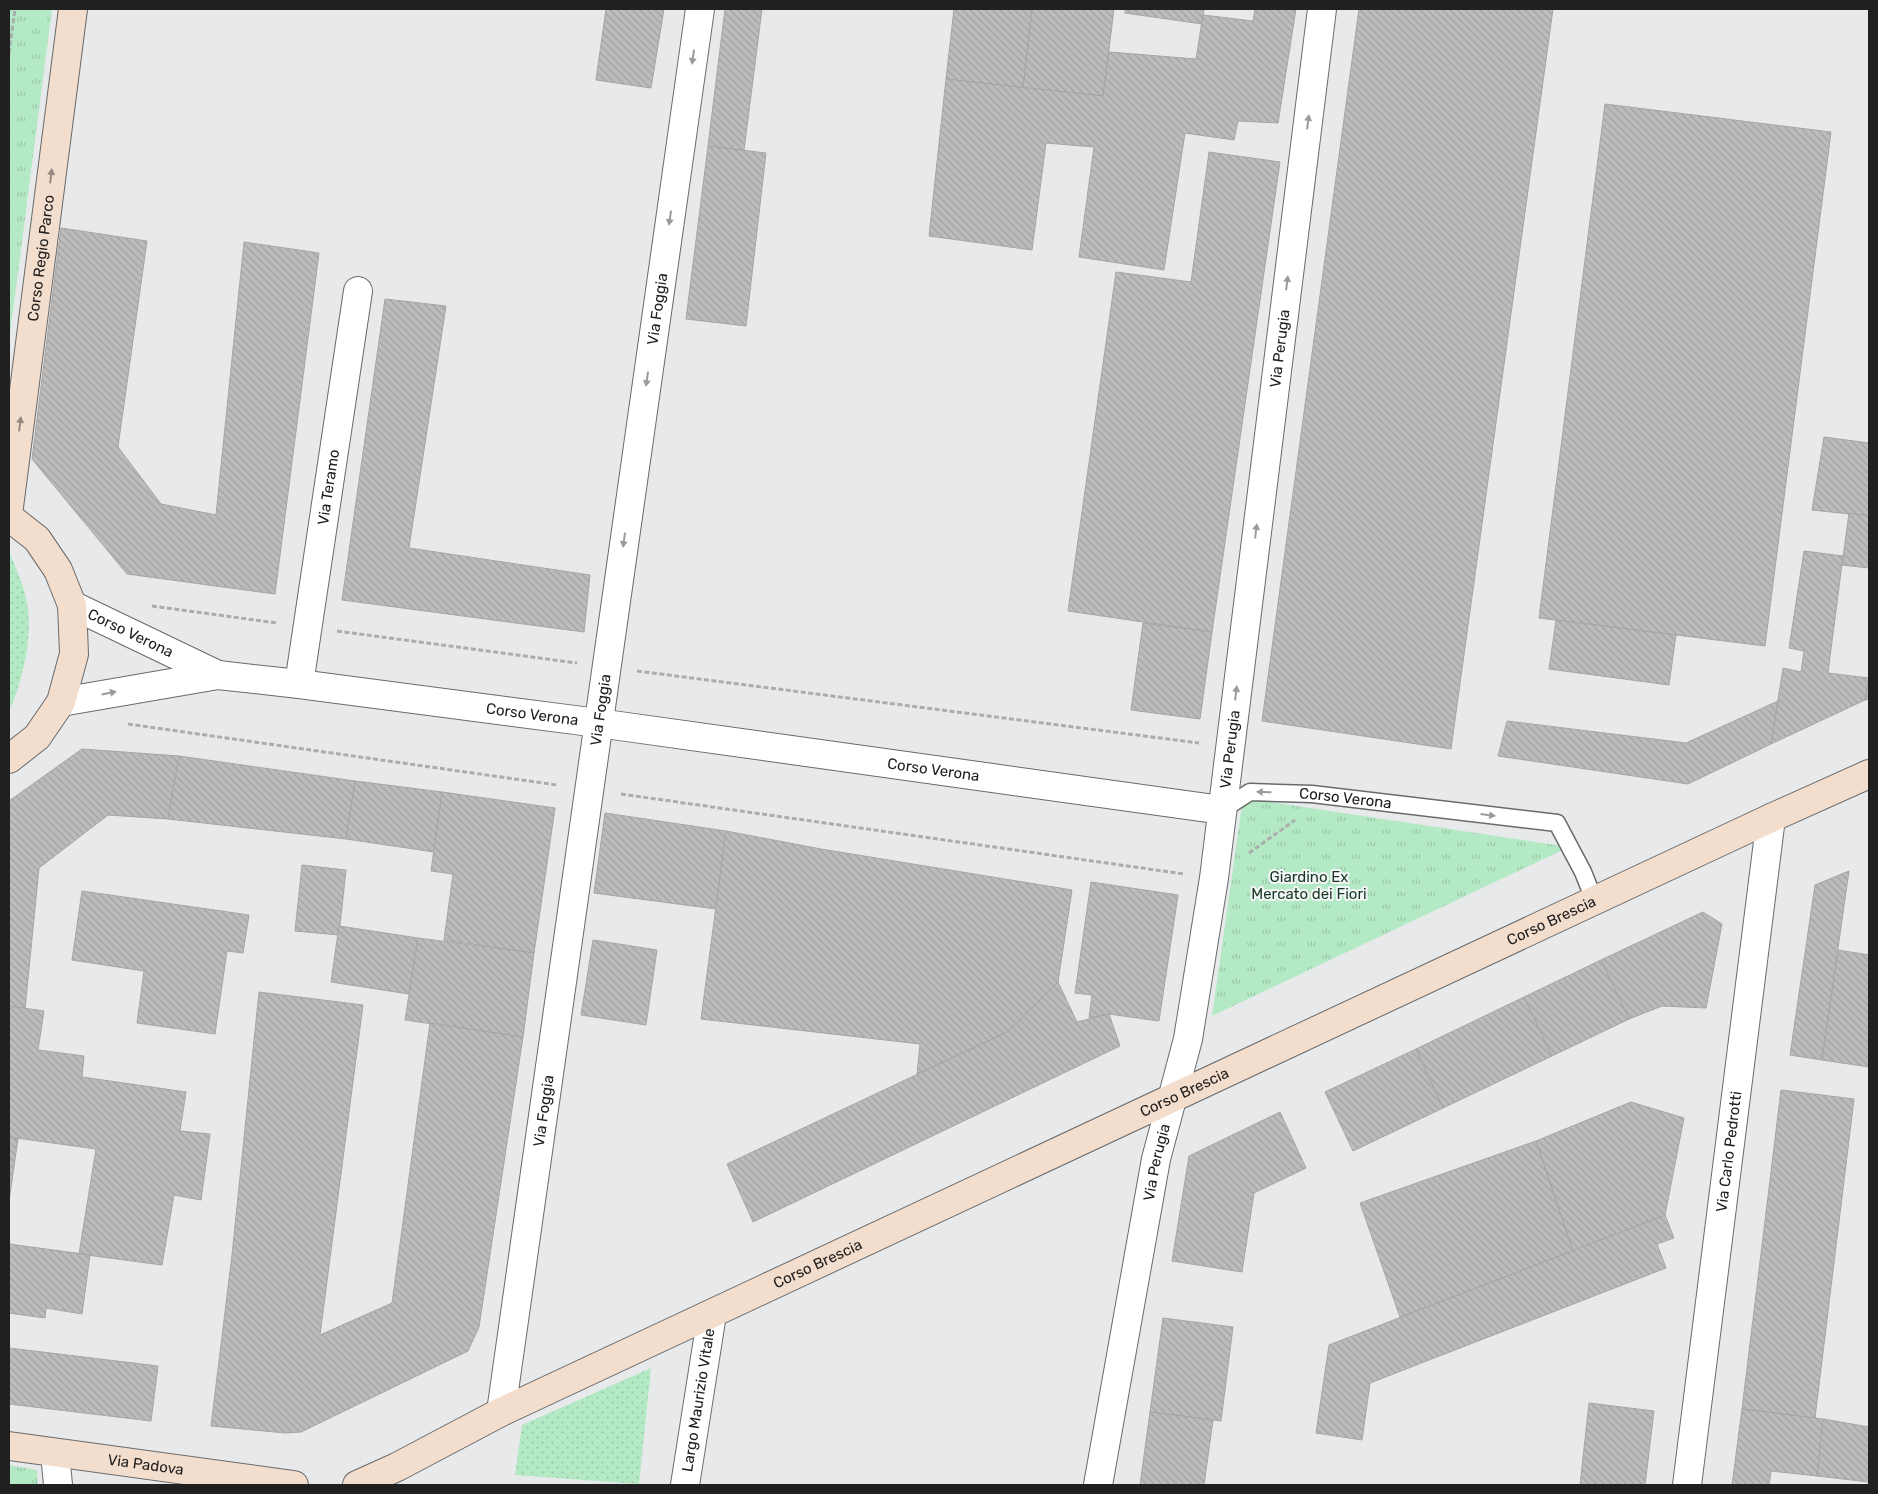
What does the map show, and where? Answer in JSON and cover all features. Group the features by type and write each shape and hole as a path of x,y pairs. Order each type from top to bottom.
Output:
{"street":[{"name":"Corso Regio Parco","path":"9,507 73,9"},
{"name":"Via Foggia","path":"501,1412 700,9"},
{"name":"Via Perugia","path":"1098,1485 1152,1179 1188,1039 1214,878 1322,9"},
{"name":"Via Teramo","path":"299,684 358,291"},
{"path":"9,517 36,539 58,570 72,604 74,654 61,702 37,737 9,759"},
{"name":"Corso Verona","path":"72,604 218,675"},
{"name":"Corso Verona","path":"61,702 218,675 598,723 1222,810"},
{"name":"Corso Brescia","path":"501,1412 1595,902 1771,818 1869,774"},
{"name":"Via Carlo Pedrotti","path":"1687,1485 1771,818"},
{"name":"Largo Maurizio Vitale","path":"685,1485 712,1314"},
{"path":"357,1485 397,1467 501,1412"},
{"name":"Via Padova","path":"9,1446 294,1485"},
{"path":"56,1452 58,1485"}],"lane":[{"name":"Corso Verona","path":"1222,810 1250,792 1312,794 1557,823 1583,872 1595,902"}],"path":[{"path":"9,53 15,9"},
{"path":"126,724 1214,878 1303,815"}],"green space":[{"path":"9,9 52,9 9,342"},
{"path":"9,552 27,603 29,635 22,675 9,711"},
{"name":"Giardino Ex Mercato dei Fiori","path":"1243,798 1569,847 1212,1016"},
{"path":"651,1368 639,1484 515,1475 522,1425"},
{"path":"9,1465 37,1470 38,1485 9,1485"}],"building":[{"path":"606,9 664,9 651,88 596,80"},
{"path":"725,9 762,9 744,150 708,146"},
{"path":"954,9 1032,9 1023,88 946,79"},
{"path":"1032,9 1114,9 1103,96 1023,88"},
{"path":"1125,9 1204,9 1202,24 1125,13"},
{"path":"1255,9 1296,9 1278,123 1238,121 1234,140 1185,133 1164,270 1079,257 1094,147 1046,143 1032,250 929,236 946,79 1103,96 1109,52 1196,59 1203,15 1253,21"},
{"path":"1359,9 1553,9 1451,749 1262,721"},
{"path":"1605,104 1831,132 1765,646 1539,618"},
{"path":"708,146 766,153 746,326 686,319"},
{"path":"1209,152 1280,162 1212,632 1068,611 1116,272 1191,282"},
{"path":"61,228 147,241 118,447 161,504 216,515 244,242 319,253 275,594 127,574 32,459"},
{"path":"385,299 446,306 409,548 590,575 584,632 342,600"},
{"path":"1824,437 1869,443 1869,516 1812,510"},
{"path":"1849,513 1869,516 1869,568 1842,565"},
{"path":"1804,551 1843,556 1828,673 1869,678 1865,700 1771,744 1783,668 1801,672 1804,651 1789,648"},
{"path":"1556,620 1676,635 1669,685 1549,669"},
{"path":"1143,623 1212,632 1200,719 1131,710"},
{"path":"1869,678 1869,699 1865,700"},
{"path":"1778,701 1771,744 1688,784 1498,756 1507,721 1686,743"},
{"path":"82,749 179,756 168,819 108,815 39,868 25,1009 9,1006 9,801"},
{"path":"179,756 355,781 346,839 168,819"},
{"path":"355,781 442,792 434,852 346,839"},
{"path":"442,792 555,808 534,953 444,940 453,874 431,871"},
{"path":"605,813 726,831 716,909 594,893"},
{"path":"726,831 821,849 1072,890 1058,982 1007,1032 917,1074 920,1044 701,1019"},
{"path":"302,865 346,870 339,935 295,931"},
{"path":"1849,871 1822,1060 1790,1055 1815,885"},
{"path":"1091,882 1178,895 1159,1021 1109,1014 1089,1018 1092,995 1075,993"},
{"path":"82,891 249,915 243,953 227,951 215,1034 137,1023 144,971 72,960"},
{"path":"1703,912 1722,924 1706,1008 1662,1006 1629,1019 1601,960"},
{"path":"339,926 418,938 409,994 331,982"},
{"path":"418,938 534,953 523,1037 405,1020"},
{"path":"593,940 657,950 646,1025 581,1015"},
{"path":"1838,950 1869,955 1869,1067 1822,1060"},
{"path":"1601,960 1629,1019 1552,1056 1524,997"},
{"path":"1058,982 1077,1022 1109,1014 1120,1046 753,1222 727,1164 1007,1032"},
{"path":"259,992 363,1005 320,1335 392,1303 430,1023 523,1037 479,1327 468,1351 301,1432 285,1433 211,1426 232,1255"},
{"path":"1524,997 1552,1056 1443,1108 1416,1049"},
{"path":"9,1006 44,1011 38,1050 84,1056 82,1077 186,1092 180,1131 210,1134 201,1200 174,1195 162,1265 79,1254 96,1149 9,1137"},
{"path":"1416,1049 1443,1108 1353,1151 1325,1092"},
{"path":"1781,1090 1854,1099 1815,1418 1742,1409"},
{"path":"1631,1102 1684,1118 1665,1215 1573,1251 1536,1141"},
{"path":"1280,1112 1306,1168 1254,1193 1242,1272 1172,1261 1189,1156"},
{"path":"9,1137 18,1139 9,1201"},
{"path":"1536,1141 1573,1251 1400,1317 1360,1203"},
{"path":"1665,1215 1674,1238 1657,1244 1666,1268 1370,1383 1362,1440 1316,1433 1329,1345"},
{"path":"9,1244 90,1255 82,1314 46,1308 45,1318 9,1313"},
{"path":"1163,1318 1233,1327 1221,1421 1150,1412"},
{"path":"9,1348 158,1366 151,1421 9,1404"},
{"path":"1589,1403 1654,1411 1645,1485 1580,1485"},
{"path":"1742,1409 1823,1419 1817,1476 1771,1471 1769,1485 1732,1485"},
{"path":"1150,1412 1213,1420 1204,1485 1140,1485"},
{"path":"1823,1419 1869,1427 1869,1482 1817,1476"}]}
